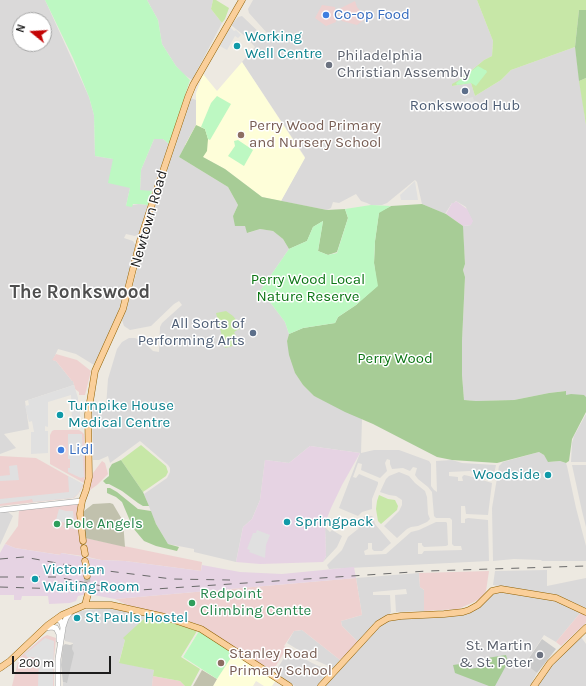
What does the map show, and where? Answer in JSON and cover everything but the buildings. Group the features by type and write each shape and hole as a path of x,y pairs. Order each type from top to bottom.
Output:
{"main road":[{"name":"Newtown Road","path":"85,559 80,514 89,477 88,414 95,371 123,309 147,217 188,97 193,85 242,0"},
{"path":"321,686 378,624 388,618 463,612 478,605 492,591 501,589 556,598 586,612"},
{"path":"85,605 88,594"},
{"path":"0,668 10,661 56,619 85,605 101,605 122,607 189,624 210,634 289,686"},
{"path":"534,686 550,663 586,628"}],"street":[{"path":"0,510 82,501"},
{"path":"59,651 66,618 72,610"},
{"path":"56,619 62,623 63,628"},
{"path":"56,619 61,632 61,639"},
{"path":"45,628 52,627 57,630 59,634 58,686"}],"shaded area":[{"path":"0,0 45,0 50,12 12,12 12,52 52,52 52,15 89,97 94,115 95,156 113,159 130,188 126,206 139,204 148,205 139,234 135,236 126,234 124,238 133,241 136,246 128,282 116,318 94,365 76,354 58,349 53,360 56,361 73,381 74,385 25,401 29,429 4,434 16,448 0,454"},
{"path":"147,0 213,0 211,9 222,23 192,80 183,74 176,66 162,44 158,20"},
{"path":"253,0 477,0 493,41 492,56 484,60 452,86 471,83 475,96 501,80 511,70 575,47 586,125 586,397 584,395 566,395 565,391 514,400 464,400 462,375 465,277 463,270 465,264 463,226 471,225 466,207 456,201 452,203 445,214 422,204 417,182 415,180 387,203 382,205 371,205 361,201 356,194 339,203 333,202 331,208 327,210 281,201 305,157 242,62 255,47 246,37 231,25 238,17 242,16 264,37 267,33 249,13 248,9"},
{"path":"355,1 357,7 366,18 357,25 342,21 340,18 339,9"},
{"path":"322,5 335,7 336,22 326,26 315,18"},
{"path":"230,27 241,35 238,38 235,36 227,50 220,46"},
{"name":"Perry Wood Primary and Nursery School","path":"242,62 305,158 281,201 262,197 225,169 185,145 196,125 196,93 203,74 217,91"},
{"path":"188,97 196,100 196,125 179,157 228,187 238,205 233,216 245,226 248,233 260,229 273,231 283,239 289,249 260,291 285,322 289,334 287,341 295,373 303,385 314,396 362,419 361,453 374,450 399,450 429,461 431,464 431,486 437,492 436,461 452,460 462,463 496,465 493,479 470,471 449,472 449,476 458,477 458,481 463,481 462,477 464,475 492,483 488,515 466,514 465,506 461,506 461,523 465,523 465,519 468,518 488,520 489,561 329,569 327,565 342,550 348,537 358,529 366,516 373,517 375,524 391,543 382,551 374,551 372,549 372,543 368,543 368,549 364,551 365,555 386,554 411,532 436,522 447,523 448,545 424,547 422,543 418,543 418,554 422,554 424,551 462,550 461,546 454,546 452,544 452,520 450,518 436,518 434,516 432,492 415,475 417,468 413,467 410,471 403,468 392,469 390,460 387,459 385,463 387,471 380,478 361,470 362,464 358,463 353,477 356,478 359,474 378,482 378,484 372,499 372,509 362,512 358,516 339,508 360,453 310,446 289,463 265,460 260,500 252,519 243,527 236,562 194,552 194,549 168,544 156,524 144,494 167,478 170,468 140,441 110,463 108,456 99,460 93,460 92,407 106,407 108,379 117,349 122,342 129,338 135,338 144,342 153,351 159,352 160,327 162,323 182,305 179,301 174,304 151,326 130,330 124,326 122,320 151,216"},
{"path":"473,97 476,108 459,112 458,103"},
{"path":"154,139 163,139 169,144 152,191 140,191 141,170"},
{"path":"415,181 418,200 401,200 400,195"},
{"path":"456,201 467,209 473,221 471,225 463,226 446,214 452,203"},
{"path":"56,354 77,360 91,371 85,395 79,395 79,392 75,389 73,381 56,361 52,360"},
{"path":"74,385 78,398 78,409 80,409 80,425 72,425 71,395 48,402 48,427 45,426 45,431 48,431 48,453 31,454 31,432 34,432 32,421 29,422 25,406 29,405 28,400"},
{"path":"586,414 586,462 571,462 574,436"},
{"path":"54,430 79,430 84,434 86,471 84,483 50,464 50,435"},
{"path":"68,434 82,434 84,477 81,478 68,472 68,468 70,468 70,459 68,459"},
{"path":"310,446 360,453 342,485 325,523 326,556 323,562 260,564 236,562 243,527 252,519 260,500 265,460 289,463"},
{"path":"539,452 544,455 549,462 560,461 566,463 586,546 586,561 542,561 514,559 493,561 492,508 499,466 503,462"},
{"path":"0,456 36,458 84,485 74,498 0,506"},
{"path":"102,461 105,463 108,474 90,490 89,488 93,473"},
{"path":"17,465 19,480 0,481 0,476 10,475 9,466"},
{"path":"572,465 586,465 586,527 582,511"},
{"path":"399,472 409,476 425,491 430,519 418,526 407,529 397,538 384,526 399,511 402,505 402,500 396,496 380,492 386,479 389,476"},
{"path":"68,476 83,484 78,494 73,498 33,502 32,499 0,504 0,499 69,492"},
{"path":"79,504 83,556 61,553 61,555 15,548 5,544 18,526 19,510"},
{"path":"93,504 113,504 123,521 125,547 85,538 83,517 84,511"},
{"path":"59,509 73,511 75,529 63,527 65,523 56,520"},
{"path":"7,511 13,516 0,545 0,512"},
{"path":"325,527 330,532 332,530 342,536 337,547 323,562 326,556"},
{"path":"257,530 270,535 266,545 265,558 249,552 250,550 247,549 253,533 256,533"},
{"path":"85,538 202,562 201,571 125,561 101,560 88,557"},
{"path":"5,544 15,548 60,555 61,553 101,560 125,561 201,571 202,565 240,572 282,574 354,567 356,578 115,599 88,594 78,596 76,601 70,603 49,604 48,596 22,596 21,600 14,600 14,595 0,595 0,553"},
{"path":"547,570 547,586 586,578 586,609 558,595 493,585 495,571"},
{"path":"489,571 486,591 482,597 474,602 458,609 424,611 424,590 420,587 419,573"},
{"path":"419,573 420,587 424,590 424,611 396,612 395,595 407,594 406,589 373,592 373,595 390,595 390,614 382,618 358,642 342,626 341,621 362,615 356,578"},
{"path":"356,578 362,615 341,621 342,626 358,642 340,660 302,630 294,631 284,646 287,648 272,672 197,624 173,616 127,605 115,599"},
{"path":"500,591 546,596 581,612 556,642 544,635 525,664 537,673 530,686 325,686 385,621 393,618 459,614"},
{"path":"105,608 148,615 125,640 119,662 154,670 152,686 63,686 63,682 66,683 73,643 65,641 64,638 67,619 72,614 80,611"},
{"path":"581,612 586,615 586,623 561,646 556,642"},
{"path":"302,630 340,660 333,668 315,660 287,643 294,631"},
{"name":"Stanley Road Primary School","path":"199,631 276,680 272,686 264,686 256,681 253,686 213,686 217,679 183,657"},
{"path":"47,635 56,638 54,686 12,686 19,658"},
{"path":"581,637 586,644 586,686 538,686 552,664"},
{"path":"45,638 54,641 53,686 38,686 39,658 27,657 25,654"},
{"path":"542,639 556,649 537,673 525,664"},
{"path":"65,644 73,644 72,649 74,653 67,683 63,682 61,665 63,646"},
{"path":"289,650 330,671 318,686 295,686 274,674"},
{"path":"202,670 217,679 213,686 193,686"},
{"path":"153,676 180,681 185,686 152,686"}],"green space":[{"path":"45,0 147,0 158,20 162,44 176,66 190,80 169,144 163,139 154,139 141,170 140,190 152,191 148,205 133,204 132,207 126,206 130,188 108,183 113,159 95,156 94,115 89,97 73,58"},
{"path":"213,0 216,0 229,8 222,23 211,9"},
{"path":"477,0 586,0 586,10 579,10 575,47 511,70 501,80 475,96 471,83 452,86 452,84 461,79 484,60 492,56 493,41"},
{"path":"579,10 586,10 586,78 579,81 575,47"},
{"path":"478,66 487,72 476,86 471,83 457,85 456,83"},
{"path":"586,78 586,125 579,81"},
{"path":"217,96 231,104 210,140 208,139 205,129 201,127 211,103"},
{"path":"196,125 205,129 208,139 207,151 203,157 225,169 262,197 327,210 345,209 348,218 337,252 328,255 318,251 323,221 313,227 307,241 289,249 283,239 273,231 260,229 247,233 245,226 235,226 233,216 238,205 228,187 179,157"},
{"path":"238,140 253,150 244,166 228,156 235,146 234,141"},
{"name":"Perry Wood","path":"422,204 446,214 463,226 465,264 463,270 465,277 462,375 464,400 514,400 566,391 566,395 584,395 586,397 586,412 572,439 569,461 566,463 560,461 548,462 544,455 539,452 497,463 452,460 437,457 314,396 303,385 295,373 289,355 287,341 289,334 303,328 335,323 338,317 356,305 377,286 374,263 379,212 391,206"},
{"name":"Perry Wood Local Nature Reserve","path":"371,205 391,206 379,213 374,263 378,286 356,305 338,317 335,323 303,328 289,334 285,322 260,291 289,249 307,241 313,227 323,221 318,251 328,255 337,253 348,218 345,209"},
{"path":"226,311 233,316 242,327 234,332 240,344 225,348 216,313"},
{"path":"141,445 166,466 168,472 166,476 143,492 121,460"},
{"path":"121,460 143,492 149,506 143,506 122,491 109,484 106,484 103,481 109,476 109,469 112,464"},
{"path":"107,488 117,492 138,509 151,511 156,524 168,544 179,547 177,551 156,546 144,541 133,528 122,502 116,497 107,493"},
{"path":"379,495 395,500 398,506 397,510 381,524 378,521 376,509"},
{"path":"148,615 197,631 181,657 200,669 191,686 185,686 180,681 153,676 154,670 119,663 125,640 123,638"},
{"path":"199,631 234,653 217,679 183,657"},
{"path":"506,655 508,662 495,686 489,686 455,673 453,665 467,663 469,669 488,666 487,658"}],"tunnel":[{"path":"87,576 88,594"}],"railway":[{"path":"0,559 24,557 84,568 172,579 230,580"},
{"path":"0,587 125,591 427,571 586,566"},
{"path":"0,577 57,577 102,586"}],"place":[{"name":"Co-op Food","path":"326,15"},
{"name":"Working Well Centre","path":"237,46"},
{"name":"Philadelphia Christian Assembly","path":"329,65"},
{"name":"Ronkswood Hub","path":"465,91"},
{"name":"Perry Wood Primary and Nursery School","path":"241,135"},
{"name":"All Sorts of Performing Arts","path":"253,333"},
{"name":"Turnpike House Medical Centre","path":"60,415"},
{"name":"Lidl","path":"61,450"},
{"name":"Woodside","path":"548,475"},
{"name":"Springpack","path":"287,522"},
{"name":"Pole Angels","path":"57,524"},
{"name":"Victorian Waiting Room","path":"35,579"},
{"name":"Redpoint Climbing Centte","path":"192,603"},
{"name":"St Pauls Hostel","path":"77,618"},
{"name":"St. Martin & St. Peter","path":"540,655"},
{"name":"Stanley Road Primary School","path":"221,663"}],"district":[{"name":"The Ronkswood","path":"80,293"}]}
